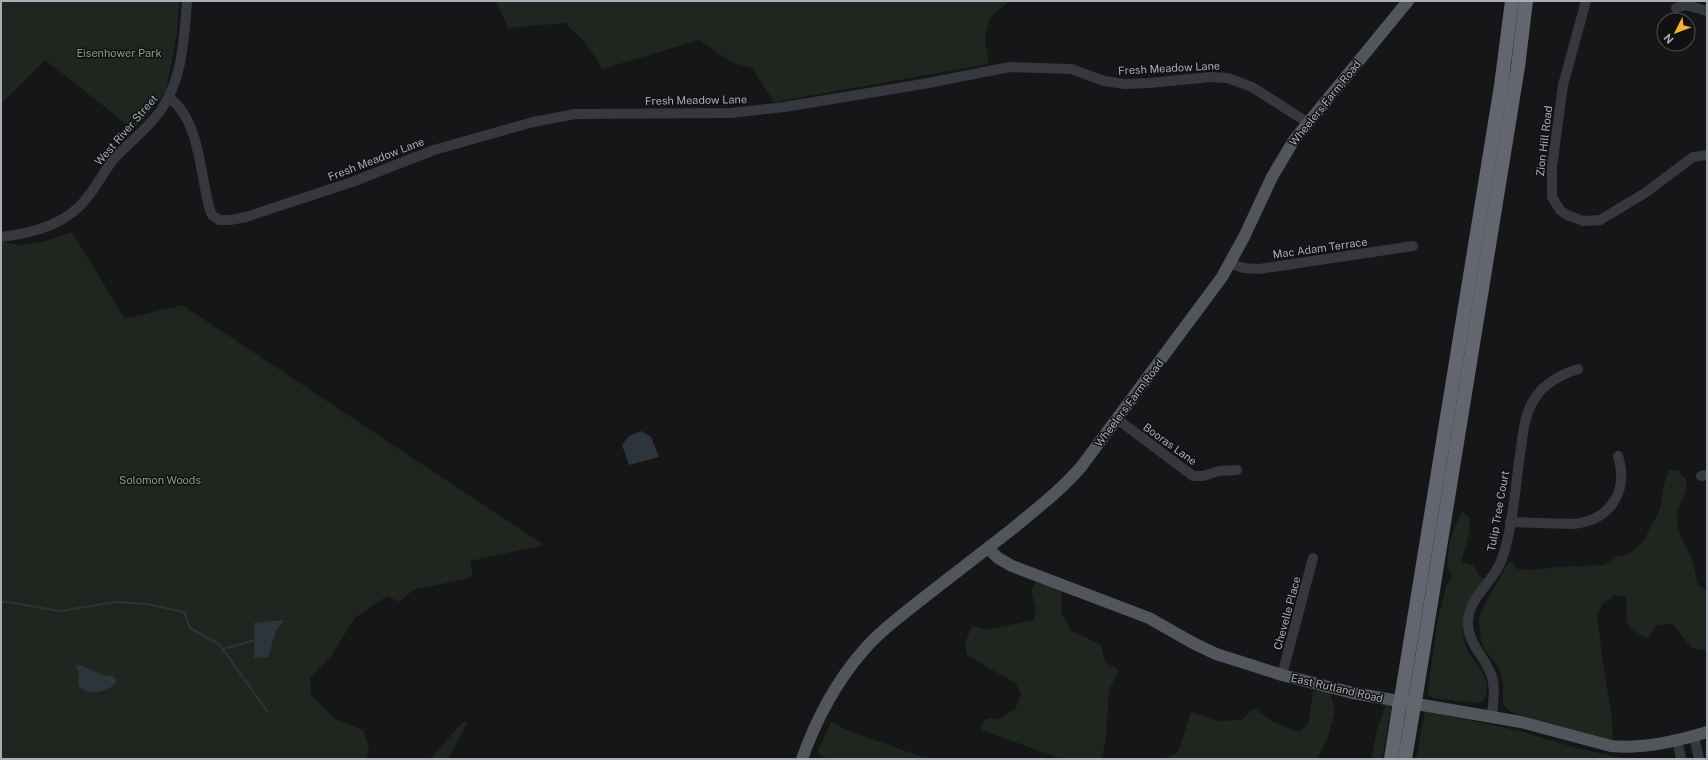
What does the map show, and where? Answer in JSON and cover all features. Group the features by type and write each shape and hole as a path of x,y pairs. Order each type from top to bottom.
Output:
{"highway":[{"path":"1391,759 1501,86 1512,1"},
{"path":"1405,759 1516,80 1526,1"}],"main road":[{"name":"Wheelers Farm Road","path":"802,759 816,723 831,696 848,670 864,650 893,622 1041,506 1065,484 1085,462 1207,300 1231,264 1278,166 1294,140 1307,122 1408,1"},
{"name":"East Rutland Road","path":"988,548 998,558 1023,571 1149,618 1216,654 1282,675 1359,694 1492,716 1536,725 1611,746 1638,746 1694,736 1707,732"}],"street":[{"name":"West River Street","path":"1,237 42,229 62,220 73,212 89,196 114,159 153,121 169,98 180,64 185,32 187,1"},
{"name":"Zion Hill Road","path":"1586,1 1563,85 1552,167 1552,197 1560,210 1567,215 1583,221 1600,220 1644,193 1693,157 1707,155"},
{"path":"1676,8 1686,5 1707,11"},
{"name":"Fresh Meadow Lane","path":"169,98 177,104 187,117 210,210 216,218 224,221 246,217 352,182 434,150 554,118 587,113 732,113 784,107 916,85 1010,67 1070,69 1104,81 1124,84 1211,76 1228,78 1252,87 1307,122"},
{"name":"Mac Adam Terrace","path":"1231,264 1244,268 1258,269 1413,246"},
{"name":"Tulip Tree Court","path":"1492,716 1494,684 1488,667 1472,642 1469,632 1468,622 1472,604 1500,563 1510,522 1524,431 1529,410 1538,394 1544,387 1561,376 1578,369"},
{"name":"Booras Lane","path":"1117,419 1193,476 1204,476 1219,471 1237,470"},
{"path":"1510,522 1572,524 1596,518 1609,508 1619,491 1622,473 1618,456"},
{"name":"Chevelle Place","path":"1282,675 1313,558"},
{"path":"1694,736 1699,759"},
{"path":"1677,739 1681,759"}],"green space":[{"name":"Eisenhower Park","path":"1,1 179,1 177,33 166,91 145,118 133,129 45,60 1,104"},
{"path":"496,1 1009,1 990,18 985,38 989,64 774,102 752,68 731,62 699,40 603,69 584,41 565,23 508,28"},
{"name":"Solomon Woods","path":"72,232 125,319 182,305 544,545 470,561 473,574 466,579 413,590 400,602 387,596 355,618 331,656 310,677 311,695 335,719 363,730 369,748 366,759 1,759 1,242 16,244 17,246 42,242"},
{"path":"1669,470 1678,470 1686,480 1684,496 1678,509 1677,524 1691,557 1698,585 1707,590 1707,651 1692,648 1672,624 1657,625 1648,639 1640,635 1630,627 1628,623 1626,613 1626,597 1615,595 1603,603 1597,615 1612,718 1613,741 1511,712 1503,705 1503,683 1499,668 1484,649 1481,640 1479,618 1509,561 1513,563 1517,569 1533,570 1556,567 1605,565 1616,556 1624,556 1635,549 1644,540 1660,509 1664,484"},
{"path":"1462,512 1469,517 1470,529 1461,562 1474,566 1478,574 1484,579 1468,605 1465,612 1463,627 1466,647 1484,675 1486,681 1486,694 1482,702 1433,698 1429,695 1428,689 1437,624 1446,586 1450,581 1451,574 1447,567 1449,546 1454,528"},
{"path":"1035,582 1061,589 1062,614 1070,630 1101,645 1105,662 1119,670 1109,690 1106,736 1102,759 1063,759 981,730 982,723 988,718 999,719 1016,708 1021,693 1015,683 967,655 965,643 972,626 986,630 1034,620 1036,608 1031,592"},
{"path":"1317,689 1330,692 1335,711 1328,737 1317,759 1165,759 1178,752 1191,712 1218,721 1242,720 1254,708 1273,722 1299,732 1308,724 1313,692"},
{"path":"1386,704 1392,704 1382,759 1371,759 1377,730"},
{"path":"1425,711 1520,731 1576,748 1626,759 1416,759"},
{"path":"463,722 467,722 466,726 448,759 430,759"},
{"path":"831,722 849,731 928,759 828,759 817,753"}],"shaded area":[{"path":"641,431 651,437 659,457 629,465 622,445 629,436"},
{"path":"284,620 276,631 268,657 254,658 254,623"},
{"path":"77,664 103,675 112,676 116,679 116,683 108,689 102,691 86,691 78,685 79,673 76,668"}],"waterway":[{"path":"1,601 60,611 116,602 147,604 184,612 190,628 219,644 267,711"},
{"path":"223,649 256,640"}]}
